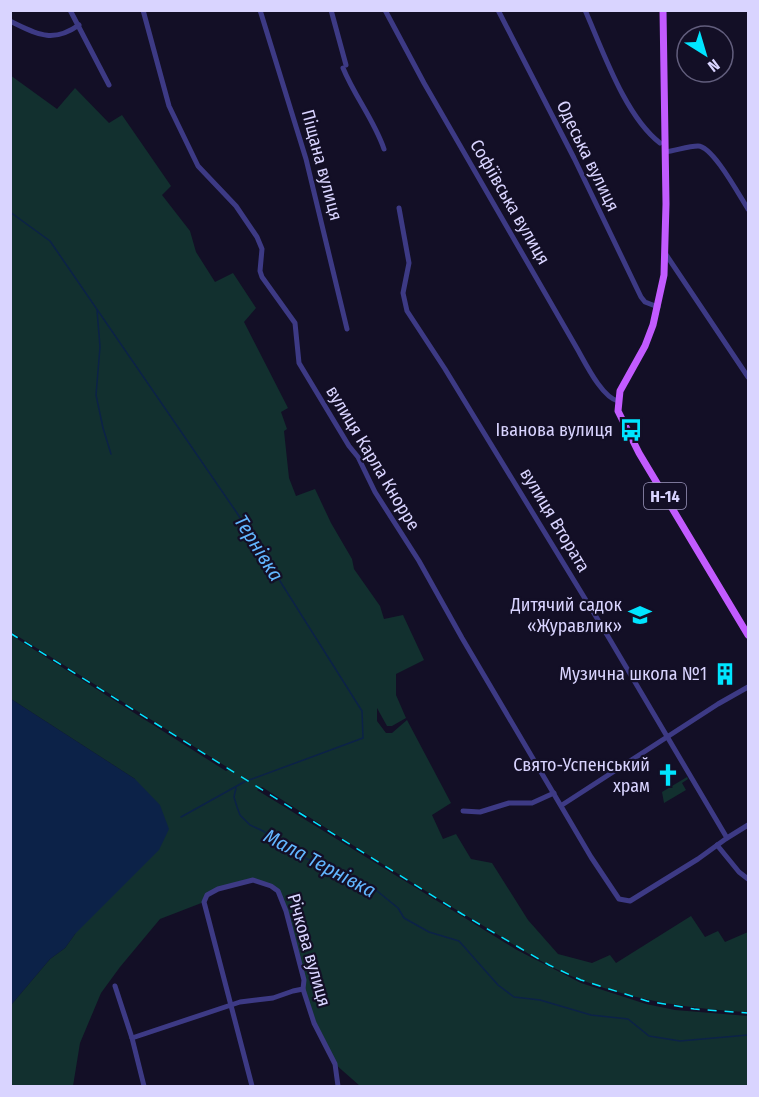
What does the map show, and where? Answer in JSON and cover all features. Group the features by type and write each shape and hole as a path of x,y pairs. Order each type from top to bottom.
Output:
{"main road":[{"path":"618,401 620,391 648,339 658,307 664,275 663,10"},
{"name":"Н-14","path":"618,401 618,411 623,425 748,635"}],"street":[{"path":"70,10 109,85"},
{"name":"вулиця Карла Кнорре","path":"142,10 169,106 198,166 236,206 257,237 262,249 262,277 295,323 299,363 358,457 375,492 419,561 591,858 619,899 630,901 698,860 717,845"},
{"name":"Піщана вулиця","path":"260,10 306,159 347,329"},
{"path":"331,10 344,66 354,94 378,130 384,150"},
{"name":"Софіївська вулиця","path":"385,10 424,83 575,345 599,385 612,400 618,401"},
{"name":"Одеська вулиця","path":"498,10 641,297 645,302 658,307"},
{"path":"585,10 637,119 651,136 663,143"},
{"path":"10,21 38,34 52,37 68,33 79,25"},
{"path":"665,152 699,146 706,148 714,156 748,209"},
{"name":"вулиця Втората","path":"399,208 409,263 403,293 407,311 445,369 668,736 727,838"},
{"path":"665,253 748,377"},
{"path":"562,805 748,687"},
{"path":"463,812 480,812 509,803 532,802 554,793"},
{"path":"748,825 717,845 739,872 748,879"},
{"name":"Річкова вулиця","path":"231,1006 204,903 207,895 218,889 253,880 278,891 286,911 304,980 303,989 314,1023 335,1064 338,1086"},
{"path":"115,986 132,1038 144,1086"},
{"path":"132,1038 240,1002 273,998 303,989"},
{"path":"231,1006 252,1086"}],"green space":[{"path":"10,75 57,109 75,88 109,123 122,115 171,186 162,195 190,231 196,252 215,282 233,273 256,308 244,322 288,408 281,412 287,429 284,431 289,478 296,496 315,489 352,559 354,569 380,606 384,619 403,615 424,660 396,674 396,695 406,718 392,726 387,726 377,708 377,721 386,733 392,733 407,720 451,803 432,815 443,839 456,834 471,859 492,863 528,920 558,954 592,963 610,955 616,963 691,916 705,937 718,931 725,942 748,932 748,1012 706,1009 644,999 604,988 556,969 450,906 262,787 257,790 517,950 581,983 646,1004 675,1010 748,1016 748,1086 360,1086 335,1064 315,1022 305,990 284,899 262,881 217,888 204,902 160,919 101,993 80,1043 73,1086 11,1086 11,1005 50,959 65,948 75,934 135,779 11,699 11,635 226,771 230,769 11,632"},
{"path":"687,777 688,779 682,783 686,790 664,803 662,792"}],"water":[{"path":"11,699 135,779 160,805 169,829 159,850 75,934 65,948 50,959 11,1005"}],"waterway":[{"name":"Тернівка","path":"10,212 50,241 237,513 362,711 363,738 244,782 181,817"},
{"path":"97,310 100,347 96,395 111,454"},
{"name":"Мала Тернівка","path":"236,788 234,797 240,815 250,825 263,831 298,855 371,886 398,908 404,918 429,932 459,941 498,985 514,997 540,1000 591,1015 628,1019 649,1036 680,1041 748,1035"}],"railway":[{"path":"10,633 462,914 549,965 581,980 647,1001 694,1009 748,1013"}],"place":[{"name":"Іванова вулиця","path":"631,430"},
{"name":"Дитячий садок «Журавлик»","path":"640,615"},
{"name":"Музична школа №1","path":"725,674"},
{"name":"Свято-Успенський храм","path":"668,775"}]}
